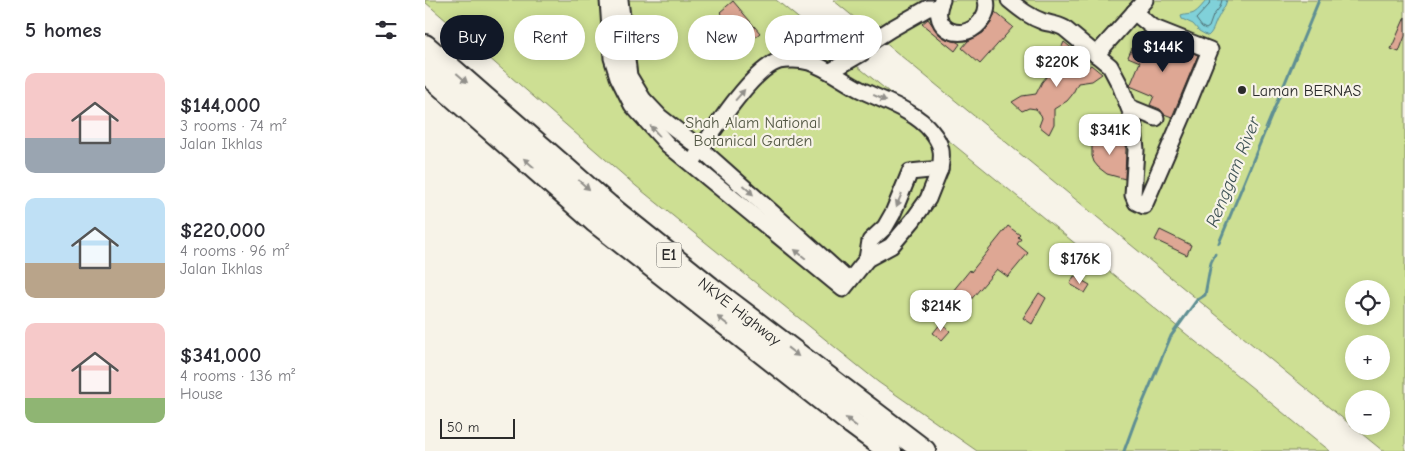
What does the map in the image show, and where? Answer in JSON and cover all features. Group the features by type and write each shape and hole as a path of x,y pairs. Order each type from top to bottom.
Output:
{"highway":[{"name":"NKVE Highway","path":"425,46 608,206 710,288 924,451"},
{"name":"NKVE Highway","path":"425,71 595,220 890,451"}],"street":[{"path":"607,0 612,58 618,78 632,105 668,145 691,164 843,289 867,259 891,246 928,199 940,170 942,150 930,129 908,113 860,89 831,71 807,62 781,60 770,64 737,99 691,164"},
{"path":"620,0 629,76 643,99 660,117 701,149 849,281"},
{"path":"882,35 928,8 941,4 940,20 943,25 955,33 970,31 977,26 986,13 986,0"},
{"path":"1010,0 1025,14 1064,28 1110,66 1133,118 1136,150 1133,195 1136,202 1144,206 1210,50 1152,27 1134,12"},
{"path":"1096,54 1145,0"},
{"path":"831,71 850,60"},
{"path":"860,60 856,78 860,89"},
{"path":"1129,107 1156,118"},
{"path":"867,259 870,241 885,227 910,172 940,170"}],"green space":[{"name":"Shah Alam National Botanical Garden","path":"425,0 776,0 794,15 765,15 765,60 850,60 1330,451 977,451 878,382 636,186 492,60 504,60 504,15 440,15"},
{"path":"833,0 1405,0 1405,451 1383,451 1363,435 1390,435 1390,390 1345,390 1345,420 882,40 882,15 851,15"}],"water":[{"path":"1207,0 1227,0 1213,30 1208,36 1199,31 1193,24 1182,19 1181,16 1194,13"}],"building":[{"path":"733,1 745,15 723,15 720,12"},
{"path":"995,12 1013,27 980,64 962,48 968,41 983,33 991,23"},
{"path":"1405,17 1405,36 1399,52 1391,49"},
{"path":"928,19 939,34 946,39 960,44 955,51 922,24"},
{"path":"755,27 760,33 755,37"},
{"path":"1151,37 1198,55 1172,117 1150,105 1154,96 1130,86 1140,62 1128,57 1132,48 1144,53"},
{"path":"1064,42 1075,51 1072,58 1075,65 1085,69 1091,65 1102,74 1092,81 1078,83 1067,101 1054,109 1054,124 1049,134 1039,126 1042,118 1036,109 1029,108 1022,111 1012,102 1022,96 1036,94 1047,76 1060,67 1059,53"},
{"path":"1097,137 1115,137 1124,144 1126,148 1125,179 1107,174 1094,162 1092,145"},
{"path":"1008,226 1020,235 1018,237 1021,239 1017,244 1028,253 1008,277 997,269 963,309 948,297"},
{"path":"1160,230 1191,245 1187,255 1155,240"},
{"path":"1074,276 1090,285 1085,293 1070,284"},
{"path":"1039,293 1046,298 1032,324 1023,318"},
{"path":"941,323 950,331 942,340 933,333"}],"waterway":[{"name":"Renggam River","path":"1219,243 1319,0"},
{"name":"Renggam River","path":"1124,451 1171,336 1197,300 1205,295 1211,262 1215,254"}],"place":[{"name":"Laman BERNAS","path":"1242,90"}]}
